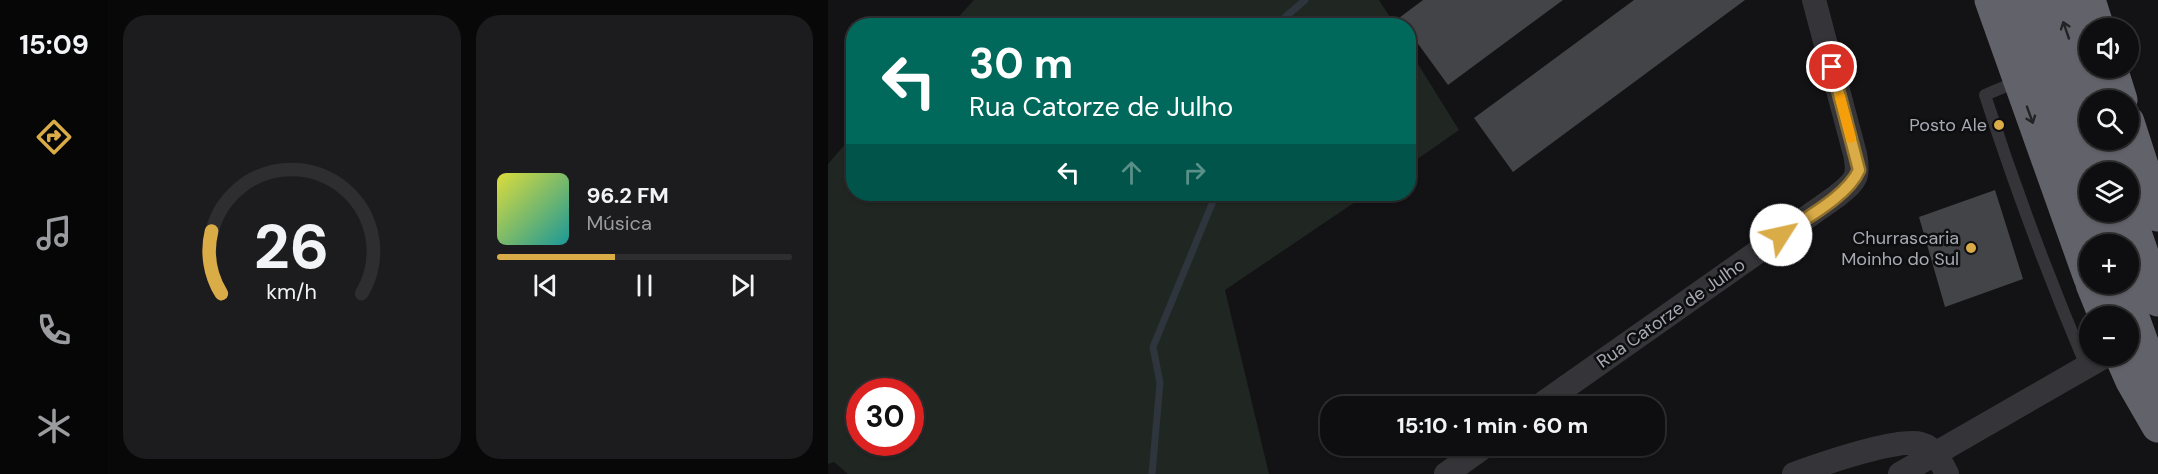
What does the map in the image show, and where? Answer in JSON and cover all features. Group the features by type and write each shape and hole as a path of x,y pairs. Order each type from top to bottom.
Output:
{"highway":[{"path":"1991,0 2079,248"},
{"path":"2025,0 2080,162"},
{"path":"2056,0 2087,90"},
{"path":"2089,0 2095,18"},
{"path":"2116,150 2130,162"},
{"path":"2139,173 2158,214"},
{"path":"2131,222 2158,300"},
{"path":"2125,294 2158,387"},
{"path":"2125,366 2158,426"}],"street":[{"name":"Rua Catorze de Julho","path":"1553,396 1828,203 1854,181 1859,170 1814,0"},
{"path":"1900,474 2087,366"},
{"path":"1794,474 1885,446 1921,444 1936,452 1947,474"},
{"path":"1446,474 1471,456"}],"lane":[{"path":"2018,81 1986,95 2018,195 2053,290 2079,333"}],"shaded area":[{"path":"974,0 1379,0 1391,18 957,18"},
{"path":"1416,61 1459,130 1416,160"},
{"path":"846,143 846,201 1357,201 1225,290 1269,474 848,474 834,462 828,464 828,164"}],"building":[{"path":"1423,0 1563,0 1448,85 1416,41 1416,18 1399,18"},
{"path":"1634,0 1745,0 1513,172 1474,118"},
{"name":"Churrascaria Moinho do Sul","path":"1995,190 2023,279 1945,307 1919,217"}],"waterway":[{"path":"1284,18 1305,0"},
{"path":"1152,474 1160,383 1153,347 1213,201"}],"slow traffic":[{"path":"1840,97 1851,138"}],"place":[{"name":"Posto Ale","path":"1999,125"},
{"name":"Churrascaria Moinho do Sul","path":"1971,248"}],"route":[{"path":"1781,235 1837,196 1854,181 1859,170 1832,67"}]}
